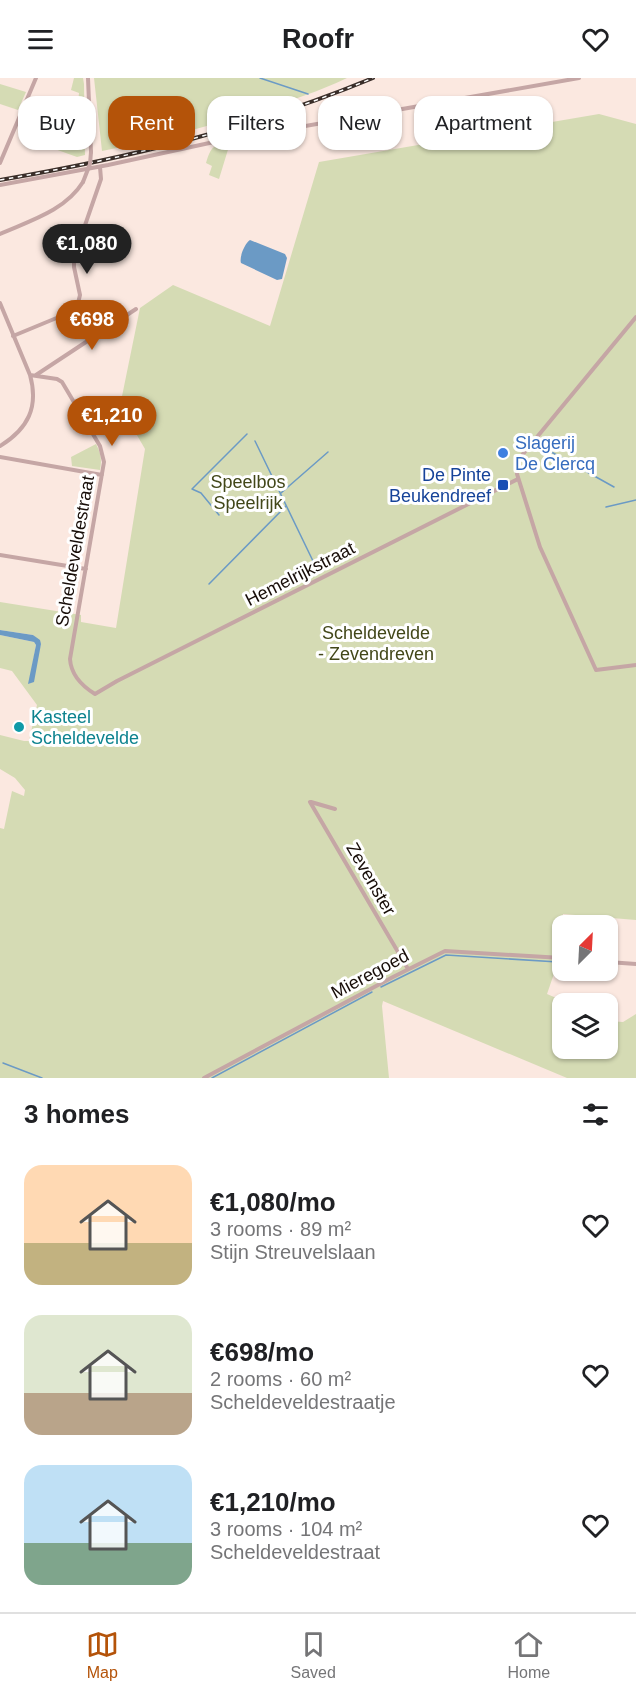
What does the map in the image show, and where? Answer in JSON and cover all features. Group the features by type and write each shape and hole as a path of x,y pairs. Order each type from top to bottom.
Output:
{"street":[{"path":"0,163 36,78"},
{"path":"0,234 61,206 82,182 88,169 91,152 88,78"},
{"path":"0,185 100,167 214,142 579,78"},
{"path":"14,336 71,312 79,303 80,295 74,257 101,179 100,167"},
{"path":"0,303 33,375 31,412 18,433 0,446"},
{"path":"33,375 136,309"},
{"path":"636,317 518,460 517,468 518,479 540,547 596,670 636,665"},
{"name":"Scheldeveldestraat","path":"33,375 62,382 100,446 104,462 70,664 78,680 95,694"},
{"path":"0,457 102,475"},
{"name":"Hemelrijkstraat","path":"95,694 124,677 518,479"},
{"path":"0,555 86,569"},
{"name":"Zevenster","path":"334,809 310,802 408,969"},
{"name":"Mieregoed","path":"204,1078 445,951 552,957"},
{"path":"618,963 636,964"}],"green space":[{"path":"74,78 83,78 84,96 79,96 79,93 71,90"},
{"path":"94,78 347,78 303,96 207,96 207,126 195,129 195,96 108,96 108,150 102,151"},
{"path":"0,84 26,92 24,96 18,96 18,110 0,104"},
{"name":"Scheldevelde - Zevendreven","path":"599,114 636,124 636,920 618,919 618,915 552,915 552,979 547,994 552,996 552,1059 618,1059 618,1022 623,1022 636,1014 636,1078 567,1078 383,1001 389,1078 0,1078 0,828 4,829 12,791 24,796 25,790 15,778 0,769 0,735 29,741 37,705 12,671 0,668 0,635 34,642 36,645 29,684 41,644 33,635 0,630 0,602 81,615 81,622 116,628 145,449 120,406 140,308 173,285 270,326 319,162 389,150 402,150 402,148 414,146 414,150 553,150 553,122"},
{"path":"58,150 85,150 85,155 77,157"},
{"path":"211,150 228,150 219,179 209,175 212,166 206,163"},
{"path":"96,444 101,457 100,470 72,466 71,457"}],"water":[{"path":"250,240 285,254 287,258 282,279 277,280 241,263 243,250"},
{"path":"0,630 33,635 40,640 34,682 28,684 36,645 34,642 0,635"}],"waterway":[{"path":"260,78 308,94"},
{"path":"219,515 201,493 192,489 247,434"},
{"path":"255,441 313,561"},
{"path":"537,444 614,487"},
{"path":"281,493 328,452"},
{"path":"606,507 636,500"},
{"path":"209,584 286,506"},
{"path":"381,987 446,955 552,962"},
{"path":"212,1078 372,992"},
{"path":"3,1063 42,1078"}],"railway":[{"path":"0,180 95,162 190,140 282,112 373,78"}],"place":[{"name":"Slagerij De Clercq","path":"503,453"},
{"name":"De Pinte Beukendreef","path":"503,485"},
{"name":"Kasteel Scheldevelde","path":"19,727"}],"park label":[{"name":"Speelbos Speelrijk","path":"248,492"}]}
